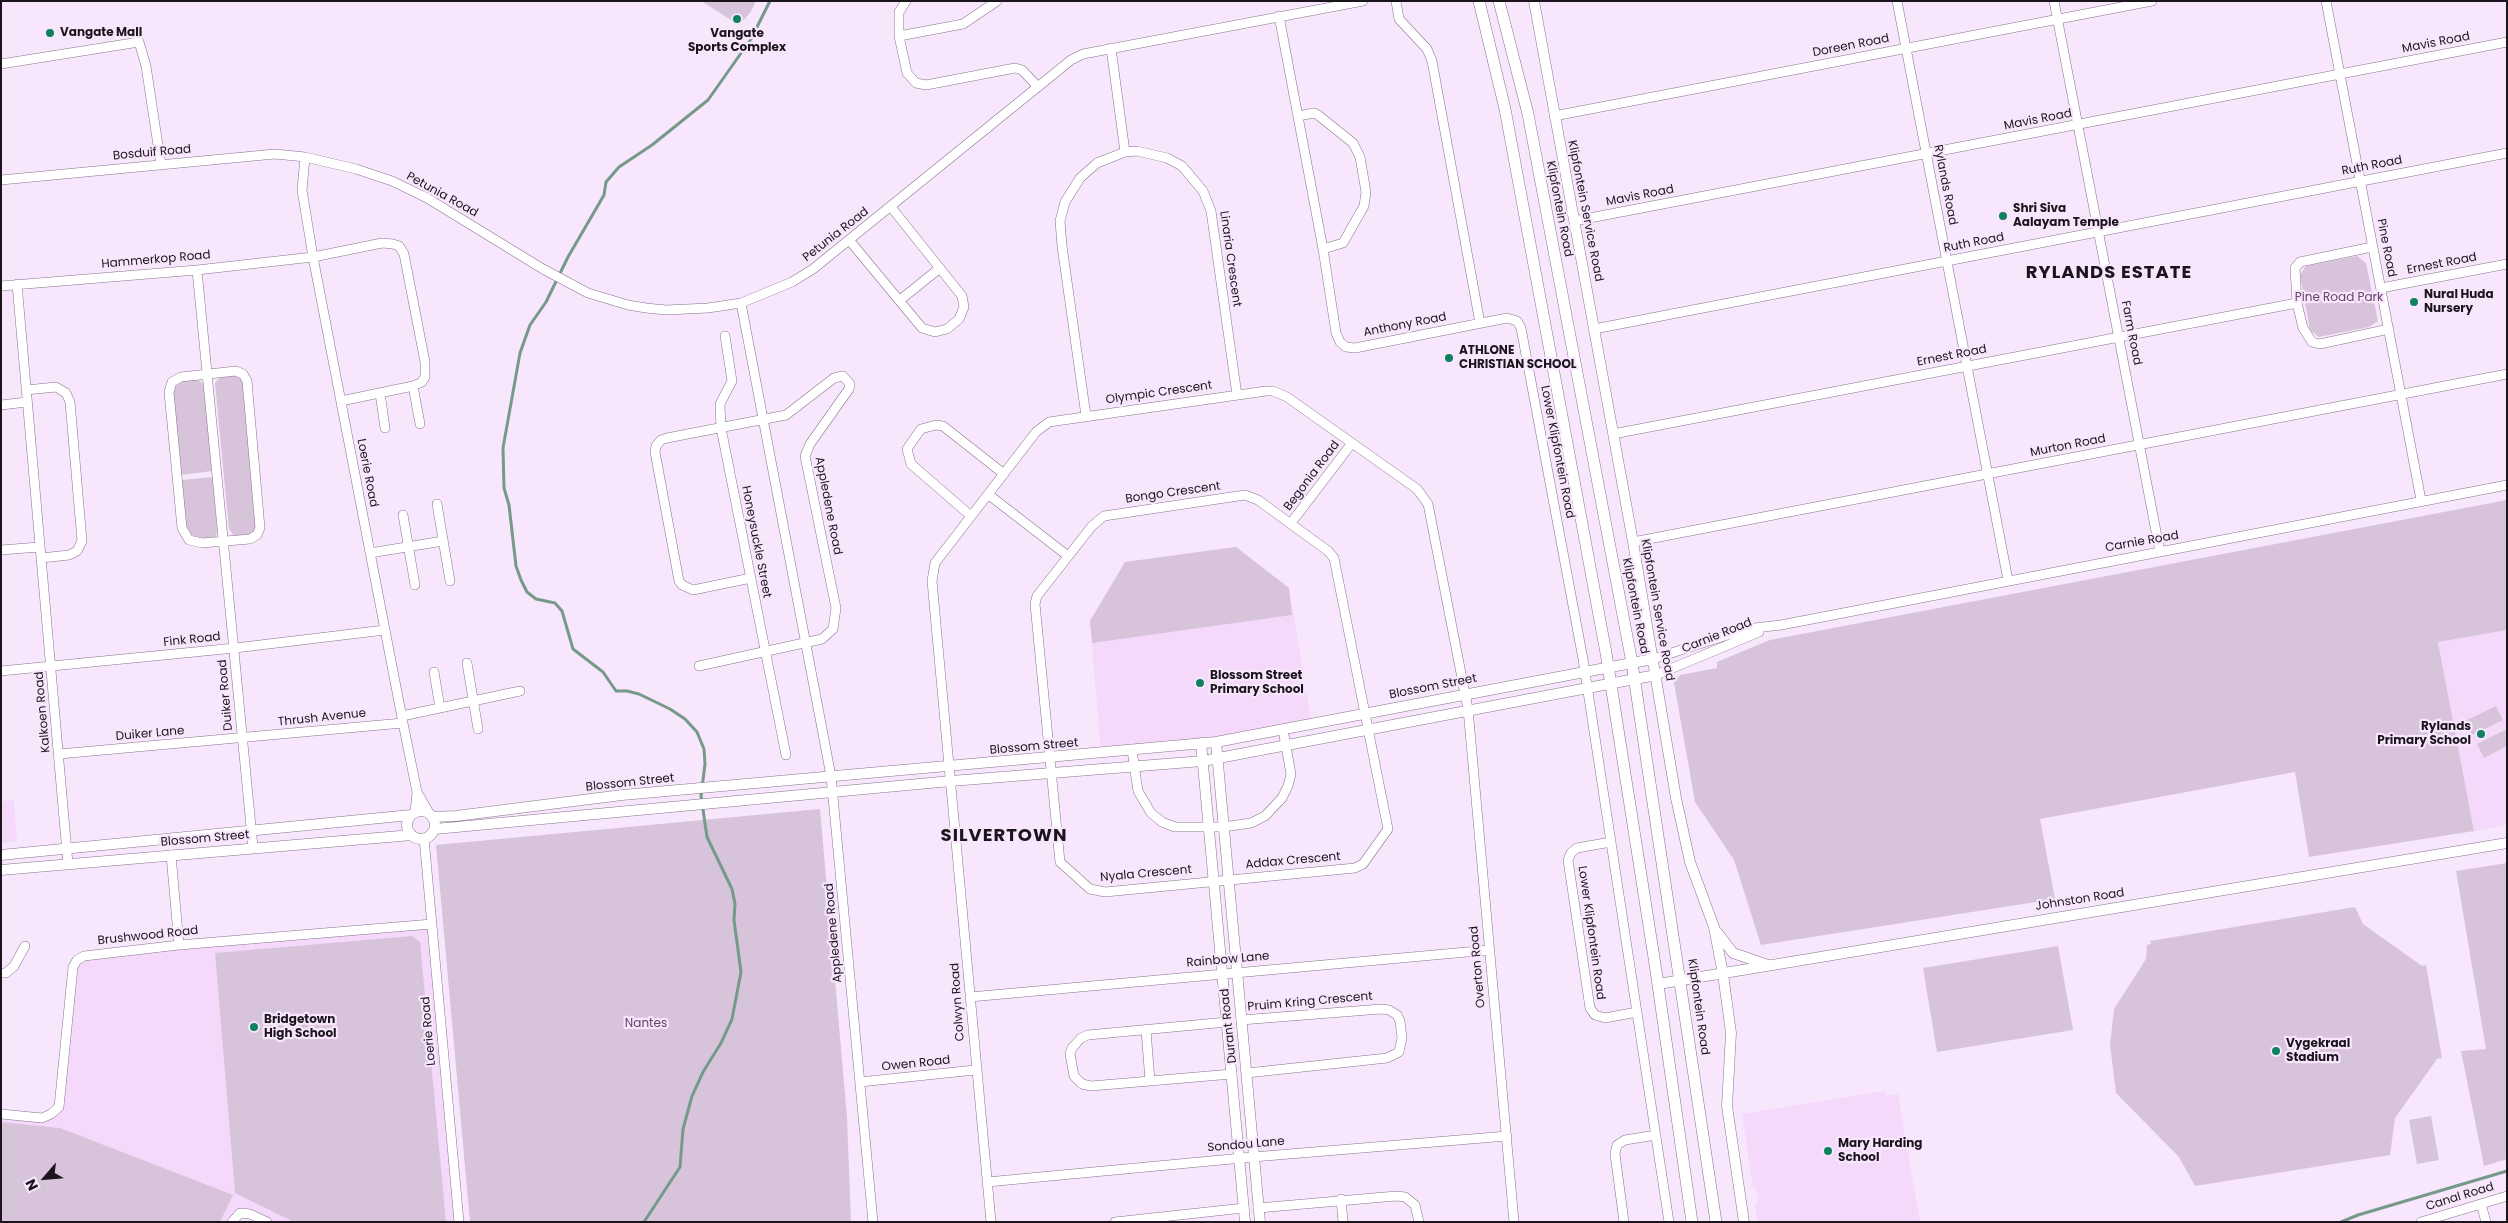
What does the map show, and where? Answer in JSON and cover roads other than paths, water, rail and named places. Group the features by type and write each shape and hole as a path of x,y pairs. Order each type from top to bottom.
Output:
{"main road":[{"path":"1479,1 1505,109 1611,682 1658,984 1692,1222"},
{"name":"Klipfontein Road","path":"1499,1 1528,114 1632,663 1716,1222"}],"street":[{"path":"906,1 899,12 899,36 907,73 916,83 926,85 1015,68 1022,70 1038,87"},
{"path":"899,36 963,24 997,1"},
{"name":"Petunia Road","path":"305,157 356,169 392,181 442,207 567,284 628,305 656,309 708,308 741,303 792,282 820,264 1071,60 1083,54 1363,1"},
{"path":"1396,1 1399,19 1427,49 1432,61 1480,323"},
{"name":"Klipfontein Service Road","path":"1534,1 1633,542 1684,836 1690,862 1714,927 1723,974 1731,1032 1727,1106 1744,1222"},
{"name":"Rylands Road","path":"1897,1 2008,580"},
{"name":"Farm Road","path":"2054,1 2160,552"},
{"name":"Doreen Road","path":"1554,116 2152,1"},
{"name":"Pine Road","path":"2326,1 2421,500"},
{"name":"Anthony Road","path":"1279,16 1323,249 1336,333 1340,342 1346,347 1355,348 1480,323"},
{"path":"1,64 139,42 146,66 161,165"},
{"name":"Mavis Road","path":"1574,221 2507,42"},
{"path":"1111,48 1125,152"},
{"path":"1298,116 1314,113 1318,115 1353,143 1360,157 1366,192 1364,206 1343,243 1323,249"},
{"name":"Linaria Crescent","path":"1086,416 1060,221 1065,202 1080,178 1097,163 1125,152 1137,151 1167,158 1182,166 1203,191 1211,211 1237,395"},
{"name":"Ruth Road","path":"1594,329 2507,153"},
{"name":"Bosduif Road","path":"1,180 275,154 305,157"},
{"name":"Loerie Road","path":"305,157 302,190 313,257 402,720 418,792 431,815"},
{"path":"850,241 922,328 935,332 947,329 960,319 964,306 962,296 891,207"},
{"name":"Hammerkop Road","path":"1,286 197,270 313,257 388,242 399,246 404,254 426,371 422,382 413,386"},
{"path":"2372,247 2300,262 2295,268 2297,303 2304,328 2312,342 2320,344 2389,329"},
{"name":"Ernest Road","path":"2381,288 2507,264"},
{"path":"900,300 940,268"},
{"name":"Duiker Road","path":"197,270 253,847"},
{"name":"Kalkoen Road","path":"18,284 39,547 68,864"},
{"name":"Appledene Road","path":"741,303 805,644 832,776 873,1222"},
{"name":"Ernest Road","path":"1613,434 2297,303"},
{"name":"Lower Klipfontein Road","path":"1480,323 1512,318 1521,328 1587,687 1669,1222"},
{"name":"Honeysuckle Street","path":"725,336 732,381 720,404 721,428 786,755"},
{"path":"236,371 243,374 246,381 260,528 256,535 250,539 223,542 202,543 189,540 182,528 169,392 172,382 181,377 236,371"},
{"name":"Murton Road","path":"1633,542 2507,374"},
{"name":"Appledene Road","path":"763,420 791,413 834,378 843,376 850,384 849,389 806,450 805,456 836,608 836,620 828,635 805,644"},
{"path":"341,402 413,386 420,424"},
{"path":"26,390 56,387 66,393 70,402 82,541 77,552 69,555 41,558"},
{"name":"Olympic Crescent","path":"950,767 932,571 935,564 971,516 1042,426 1061,420 1086,416 1266,391 1279,393 1418,489 1428,504 1465,693"},
{"path":"380,393 385,428"},
{"path":"1,405 27,402"},
{"path":"751,578 693,590 686,588 679,581 654,452 661,440 667,438 763,420"},
{"path":"971,516 911,464 907,449 922,429 936,425 943,426 1004,474"},
{"name":"Begonia Road","path":"1291,524 1352,443"},
{"name":"Carnie Road","path":"1632,663 1653,659 1746,629 1781,625 2421,500 2507,485"},
{"path":"989,495 1068,556"},
{"name":"Bongo Crescent","path":"1050,758 1035,604 1042,588 1098,519 1109,514 1245,495 1258,500 1328,551 1334,558 1366,713"},
{"path":"437,504 450,581"},
{"path":"403,515 415,585"},
{"path":"370,553 443,541"},
{"path":"1,550 39,547"},
{"name":"Carnie Road","path":"1634,679 1656,675 1730,642 1781,625"},
{"name":"Fink Road","path":"1,671 234,648 385,630"},
{"path":"699,666 805,644"},
{"path":"467,663 478,729"},
{"name":"Blossom Street","path":"431,815 456,816 622,795 1216,742 1465,693 1632,663"},
{"path":"434,672 440,708"},
{"path":"435,829 431,815 421,811 413,814 408,824 412,835 424,838 435,829 951,781 1203,761 1286,746 1368,728 1634,679"},
{"name":"Thrush Avenue","path":"243,738 402,720 440,708 520,691"},
{"name":"Overton Road","path":"1465,693 1468,709 1514,1222"},
{"name":"Addax Crescent","path":"1215,881 1355,868 1363,864 1388,829 1366,713"},
{"path":"1132,750 1133,768 1138,791 1151,813 1162,822 1175,827 1223,827 1251,823 1265,816 1282,798 1291,774 1283,730"},
{"name":"Duiker Lane","path":"59,754 243,738"},
{"name":"Durant Road","path":"1216,742 1260,1222"},
{"name":"Durant Road","path":"1201,743 1245,1222"},
{"name":"Nyala Crescent","path":"1050,758 1060,862 1090,889 1105,892 1215,881"},
{"name":"Colwyn Road","path":"950,767 975,1070 991,1222"},
{"name":"Loerie Road","path":"413,814 418,792"},
{"path":"622,795 624,812"},
{"name":"Blossom Street","path":"1,855 413,814"},
{"name":"Blossom Street","path":"1,870 253,847 412,835"},
{"name":"Loerie Road","path":"424,838 459,1222"},
{"name":"Lower Klipfontein Road","path":"1611,842 1577,848 1570,853 1568,860 1590,1008 1595,1015 1605,1018 1637,1012"},
{"name":"Johnston Road","path":"1658,984 2507,843"},
{"path":"14,853 16,869"},
{"path":"172,855 179,945"},
{"name":"Brushwood Road","path":"1,1114 42,1118 51,1114 59,1107 72,973 77,960 96,954 179,945 432,924"},
{"path":"1714,927 1733,953 1772,966"},
{"path":"1,973 6,973 14,966 25,946"},
{"name":"Rainbow Lane","path":"970,997 1489,950"},
{"name":"Pruim Kring Crescent","path":"1241,1020 1381,1009 1389,1010 1396,1015 1400,1021 1402,1038 1399,1052 1387,1058 1247,1073"},
{"path":"1227,1022 1088,1035 1081,1038 1072,1048 1070,1054 1072,1071 1082,1084 1090,1086 1232,1074"},
{"path":"1146,1030 1150,1081"},
{"name":"Owen Road","path":"860,1082 975,1070"},
{"path":"1624,1222 1615,1154 1617,1145 1624,1140 1656,1135"},
{"name":"Sondou Lane","path":"987,1182 1240,1158 1507,1136"},
{"name":"Canal Road","path":"2424,1221 2507,1196"},
{"path":"1258,1208 1341,1200 1405,1197 1415,1205 1419,1222"},
{"path":"1341,1200 1343,1222"},
{"path":"2481,1204 2486,1222"},
{"path":"1115,1222 1164,1220 1244,1208"},
{"path":"232,1222 240,1213 250,1214 267,1222"}],"waterway":[{"path":"644,1222 680,1167 683,1129 692,1096 732,1019 741,972 734,920 735,904 732,889 707,837 701,796 705,764 704,749 697,732 685,719 670,709 639,694 616,691 603,672 573,649 562,611 555,603 536,599 527,592 516,566 509,505 504,488 503,448 520,353 530,325 546,302 568,257 604,195 606,182 619,167 652,145 708,100 751,39 770,1"},
{"path":"2341,1222 2358,1215 2507,1171"}],"place":[{"name":"Vangate Sports Complex","path":"737,19"},
{"name":"Vangate Mall","path":"50,33"},
{"name":"Shri Siva Aalayam Temple","path":"2003,216"},
{"name":"Nural Huda Nursery","path":"2414,302"},
{"name":"ATHLONE CHRISTIAN SCHOOL","path":"1449,358"},
{"name":"Blossom Street Primary School","path":"1200,683"},
{"name":"Rylands Primary School","path":"2481,734"},
{"name":"Bridgetown High School","path":"254,1027"},
{"name":"Vygekraal Stadium","path":"2276,1051"},
{"name":"Mary Harding School","path":"1828,1151"}],"district":[{"name":"RYLANDS ESTATE","path":"2109,273"},
{"name":"SILVERTOWN","path":"1004,836"}],"park label":[{"name":"Pine Road Park","path":"2339,298"},
{"name":"Nantes","path":"646,1024"}]}
